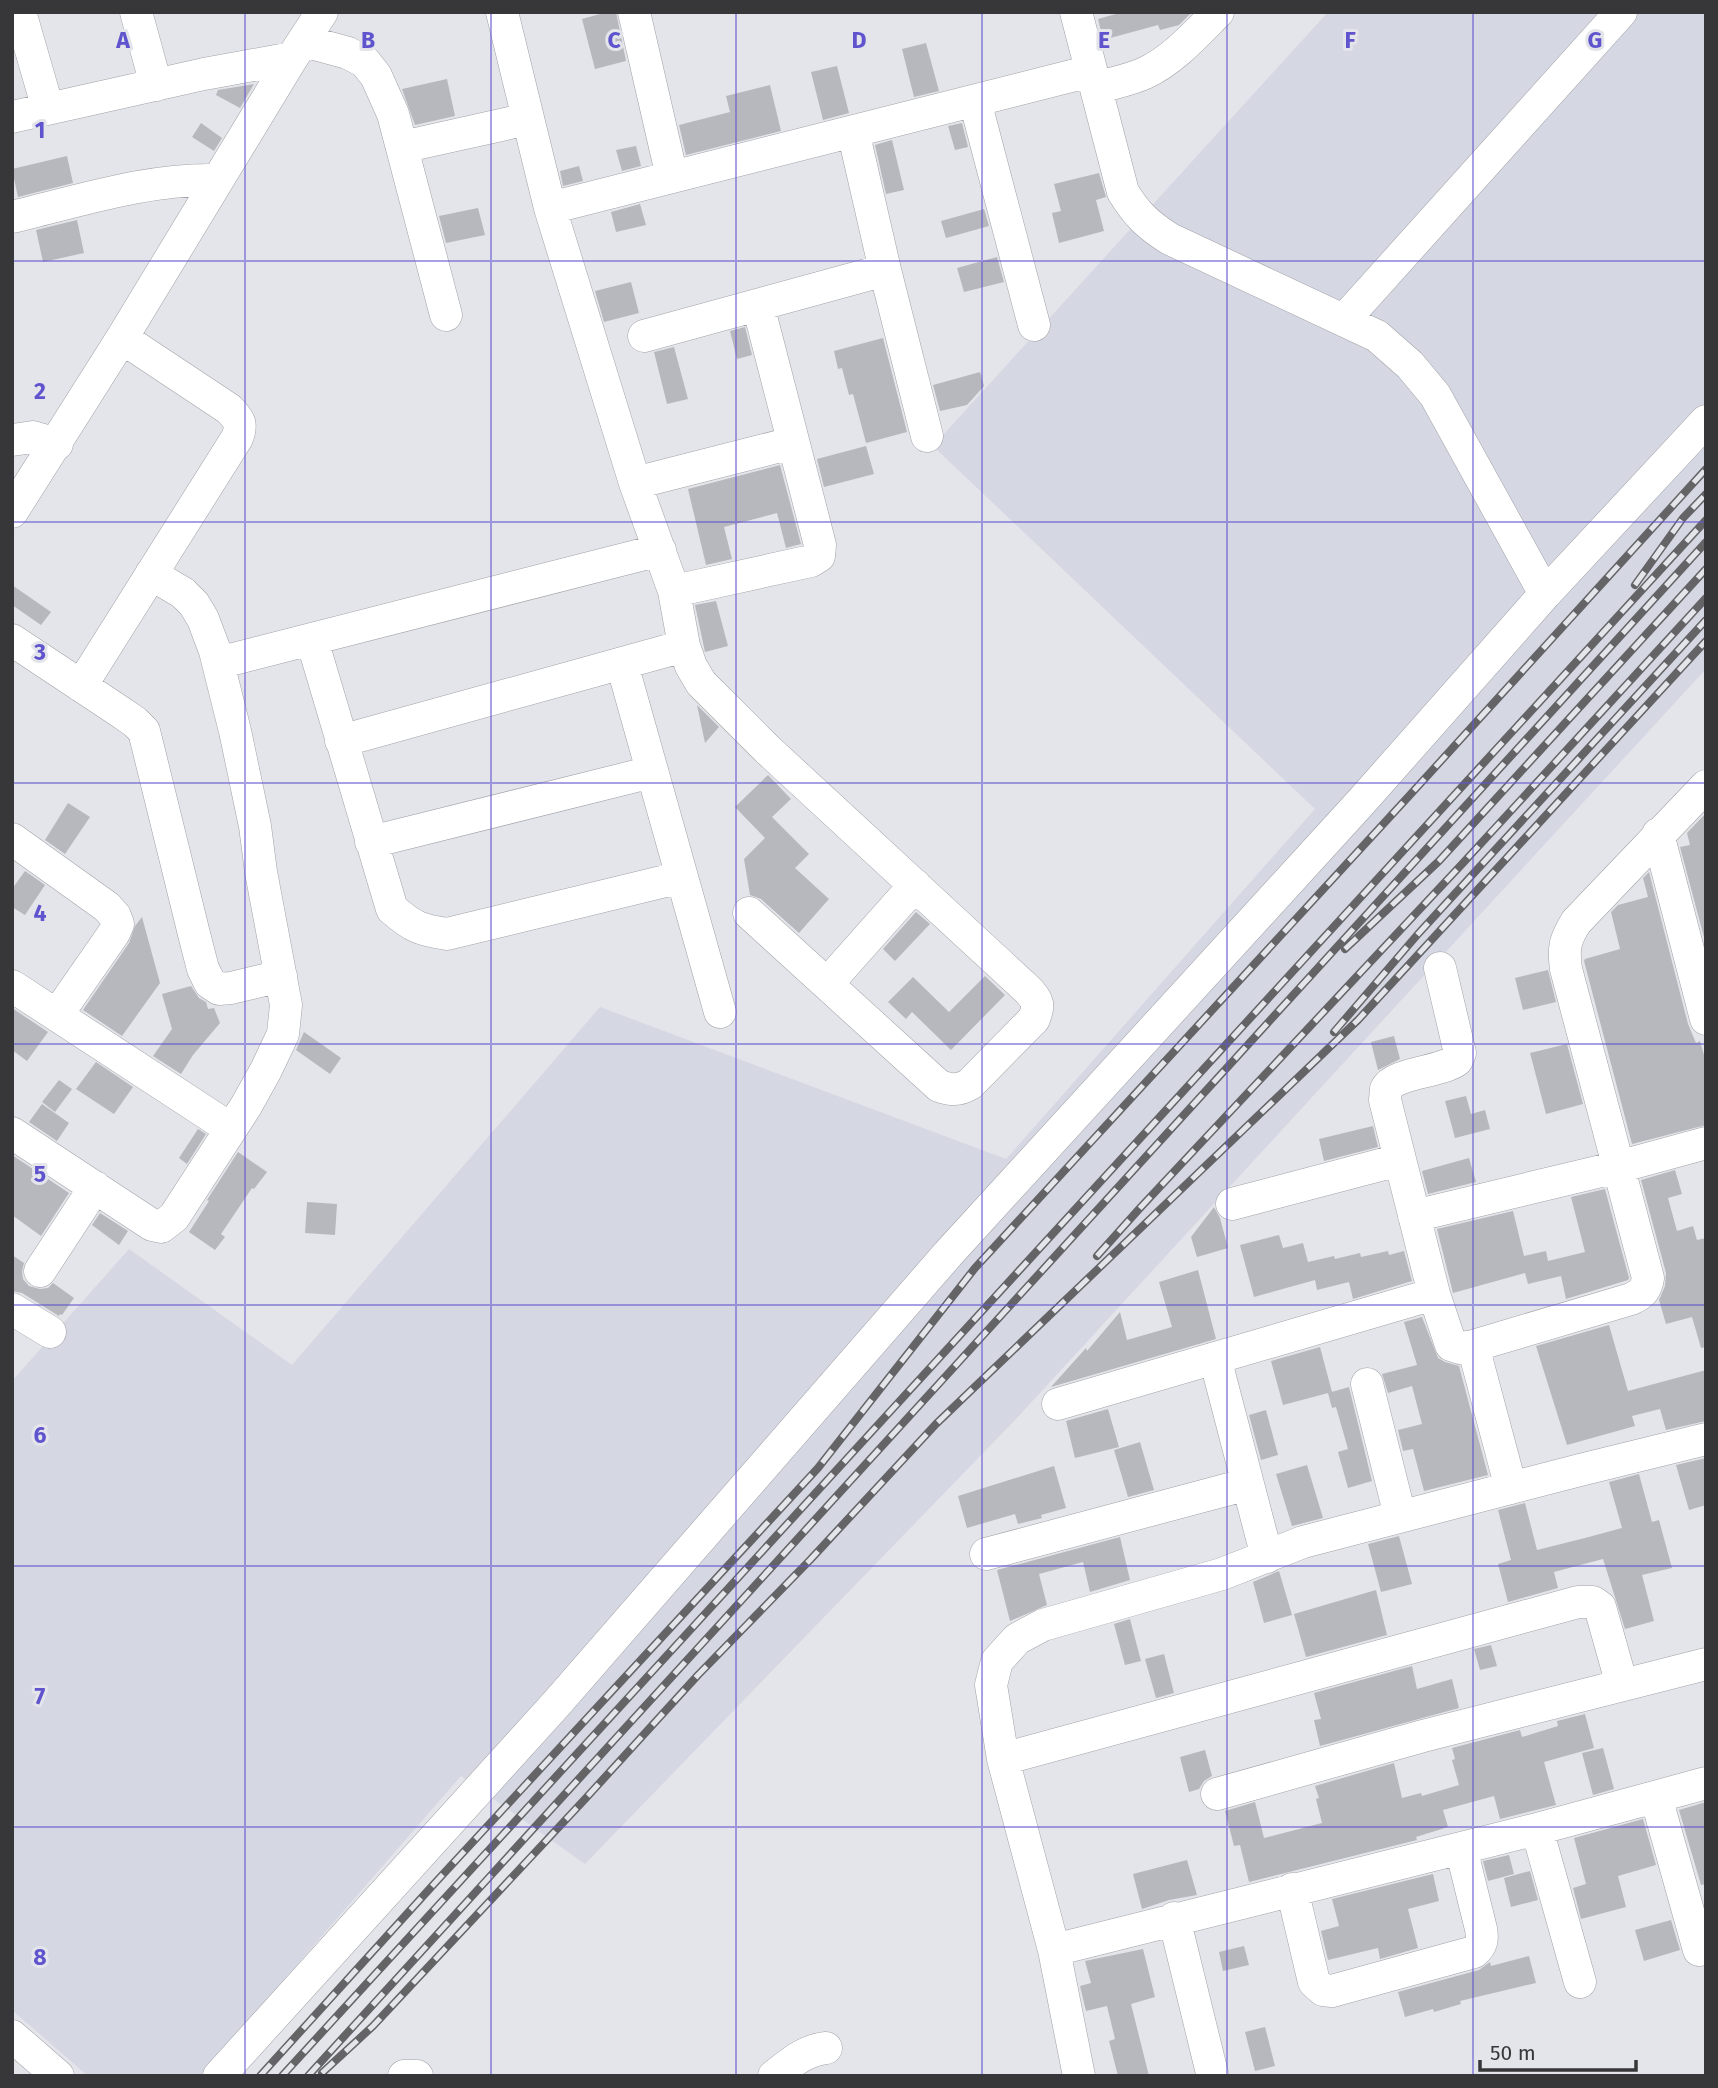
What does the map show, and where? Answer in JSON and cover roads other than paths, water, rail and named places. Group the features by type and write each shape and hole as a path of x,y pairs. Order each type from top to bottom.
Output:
{"street":[{"path":"20,12 48,109"},
{"path":"136,12 156,85"},
{"path":"502,12 551,208 635,483 674,591 684,646 691,666 701,683 767,749 1030,991 1038,1006 1034,1018 970,1084 962,1089 952,1090 939,1086 749,913"},
{"path":"634,12 671,177"},
{"path":"1076,12 1123,192 1134,211 1149,226 1170,239 1377,336 1410,365 1435,396 1545,594"},
{"path":"551,208 975,101 1144,73 1181,48 1218,12"},
{"path":"1344,320 1620,12"},
{"path":"12,117 156,85 307,31 365,62 376,76 389,104 402,147 446,314"},
{"path":"12,512 57,444 307,31"},
{"path":"975,101 1034,325"},
{"path":"402,147 528,118"},
{"path":"853,131 884,270 927,436"},
{"path":"12,217 139,187 198,179 217,180"},
{"path":"643,336 884,270"},
{"path":"674,591 811,561 820,556 820,545 758,305"},
{"path":"81,686 237,438 240,429 238,419 229,409 122,338"},
{"path":"219,2076 557,1703 948,1254 1353,811 1545,594 1706,422"},
{"path":"12,440 33,437 57,444"},
{"path":"635,483 792,443"},
{"path":"218,663 660,550"},
{"path":"12,1133 152,1226 161,1227 174,1217 231,1129 266,1070 283,1034 286,1005 281,976 254,826 218,663 203,619 194,604 183,593 152,574"},
{"path":"12,640 135,722 144,731 203,969 210,984 219,989 230,988 281,976"},
{"path":"312,640 392,909 408,923 422,930 447,934 682,877"},
{"path":"341,741 684,646"},
{"path":"622,664 720,1012"},
{"path":"371,842 652,772"},
{"path":"1440,968 1460,1053 1452,1065 1392,1082 1386,1089 1385,1100 1434,1294 1451,1345 1460,1348 1473,1346 1642,1294 1648,1278 1563,951 1576,922 1706,786"},
{"path":"1658,834 1694,927 1705,1012"},
{"path":"12,839 107,907 118,924 57,1015"},
{"path":"827,984 915,885"},
{"path":"12,986 231,1129"},
{"path":"1414,1216 1706,1143"},
{"path":"1232,1204 1399,1160"},
{"path":"40,1271 95,1187"},
{"path":"1058,1405 1434,1294"},
{"path":"12,1309 50,1332"},
{"path":"1473,1346 1511,1488"},
{"path":"1215,1358 1267,1557"},
{"path":"1367,1384 1400,1516"},
{"path":"1079,2076 1054,1950 1003,1759 991,1685 997,1661 1017,1639 1043,1625 1222,1574 1303,1542 1706,1439"},
{"path":"986,1554 1248,1484"},
{"path":"1003,1759 1578,1602 1593,1602 1600,1606 1622,1685"},
{"path":"1217,1794 1423,1736 1706,1664"},
{"path":"1054,1950 1538,1829 1706,1783"},
{"path":"1656,1797 1699,1950"},
{"path":"1538,1829 1580,1982"},
{"path":"1292,1889 1314,1982 1323,1990 1332,1992 1474,1952 1480,1947 1482,1929 1461,1848"},
{"path":"1174,1918 1212,2073"},
{"path":"12,2036 58,2076"},
{"path":"774,2076 803,2054 826,2048"},
{"path":"404,2076 417,2076"}],"railway":[{"path":"260,2076 818,1468 975,1268 1706,469"},
{"path":"1635,585 1683,518 1706,494"},
{"path":"282,2076 1706,520"},
{"path":"308,2076 1706,542"},
{"path":"1345,949 1439,861 1706,569"},
{"path":"1097,1256 1706,598"},
{"path":"1334,1032 1418,934 1706,620"},
{"path":"322,2073 373,2026 698,1675 810,1560 936,1424 1358,1020 1706,641"}]}
